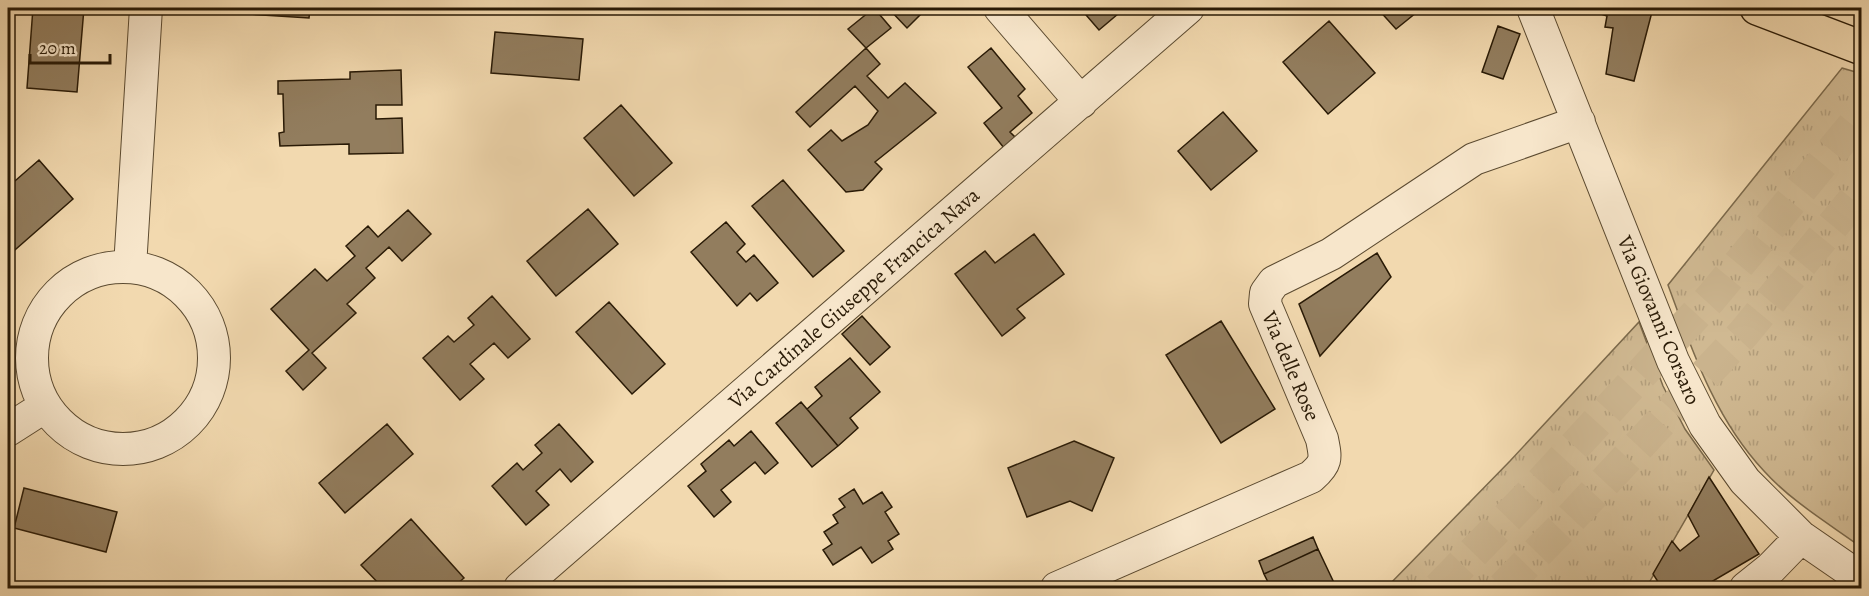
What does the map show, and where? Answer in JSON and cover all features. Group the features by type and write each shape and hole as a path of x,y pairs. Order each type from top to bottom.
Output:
{"main road":[{"path":"1756,8 1862,48"}],"street":[{"path":"130,267 146,8"},
{"path":"1000,8 1081,102"},
{"name":"Via Cardinale Giuseppe Francica Nava","path":"520,588 1188,8"},
{"name":"Via Giovanni Corsaro","path":"1533,8 1673,361 1705,425 1745,481 1801,537 1862,579"},
{"name":"Via delle Rose","path":"1057,588 1311,477 1322,468 1326,458 1322,439 1265,304 1266,293 1274,282 1331,254 1474,159 1579,122"},
{"path":"130,267 160,274 186,292 205,316 213,346 212,377 201,406 180,429 153,445 123,450 92,445 65,430 44,407 33,380 31,351 38,323 53,299 75,280 102,269 130,267"},
{"path":"8,430 44,407"},
{"path":"1746,588 1772,568 1801,537"}],"green space":[{"path":"1842,68 1859,73 1856,78 1862,81 1861,547 1786,492 1747,451 1718,406 1707,383 1668,285"},
{"path":"1639,322 1663,386 1685,429 1714,470 1646,588 1386,588 1510,461"}],"building":[{"path":"33,8 84,8 77,92 27,88"},
{"path":"201,8 310,8 309,18 201,11"},
{"path":"874,8 891,28 866,48 848,29"},
{"path":"888,8 914,8 921,14 907,28"},
{"path":"1080,8 1125,8 1099,30"},
{"path":"1377,8 1422,8 1396,29"},
{"path":"1600,8 1653,8 1634,81 1606,74 1613,28 1605,27 1607,16 1598,13"},
{"path":"1329,21 1375,73 1328,114 1283,62"},
{"path":"1498,26 1520,34 1503,79 1482,72"},
{"path":"495,32 583,39 579,80 491,73"},
{"path":"866,48 880,64 867,76 888,98 905,83 936,113 875,162 882,169 863,190 846,192 808,150 831,130 842,141 868,125 878,111 855,86 810,127 796,112"},
{"path":"991,48 1025,89 1018,96 1032,113 1010,132 1016,138 1004,148 984,123 1002,108 968,67"},
{"path":"401,70 402,105 376,105 376,119 402,118 403,153 349,154 349,144 280,146 279,133 284,132 283,94 278,94 278,81 350,79 350,72"},
{"path":"621,105 672,163 634,196 584,138"},
{"path":"1223,112 1257,151 1211,190 1178,151"},
{"path":"39,160 73,199 8,256 8,187"},
{"path":"783,180 844,251 813,277 752,206"},
{"path":"588,209 618,244 556,296 527,261"},
{"path":"408,210 431,234 402,261 389,247 366,268 375,278 347,304 356,313 312,353 326,368 303,390 286,371 309,350 271,309 315,269 327,281 355,256 346,246 368,226 378,237"},
{"path":"726,222 745,244 737,252 746,262 754,255 778,283 757,301 750,293 737,306 691,252"},
{"path":"1034,234 1064,274 1017,309 1025,318 1002,336 955,274 985,251 995,263"},
{"path":"1377,253 1391,277 1320,356 1299,304"},
{"path":"492,296 530,339 508,358 494,343 470,364 484,379 460,400 423,358 448,336 454,342 474,325 468,318"},
{"path":"609,302 665,364 632,394 576,332"},
{"path":"862,316 890,347 870,365 842,334"},
{"path":"1221,321 1275,409 1221,443 1166,355"},
{"path":"850,358 880,392 850,418 858,428 838,446 807,409 822,396 815,387"},
{"path":"801,402 838,446 812,467 776,423"},
{"path":"387,424 413,454 345,513 319,483"},
{"path":"559,424 593,462 571,482 560,469 536,491 549,505 526,525 492,486 517,463 523,470 542,453 535,445"},
{"path":"751,431 778,463 765,474 755,462 721,490 731,502 714,517 688,486 706,471 701,464 729,440 734,446"},
{"path":"1074,441 1114,458 1092,511 1070,501 1027,517 1008,468"},
{"path":"1709,477 1759,554 1701,588 1662,588 1653,574 1672,541 1680,551 1699,536 1688,515"},
{"path":"24,488 117,512 106,552 14,528"},
{"path":"854,489 863,504 882,492 892,507 885,512 899,534 888,541 893,549 872,563 861,547 833,565 823,550 832,544 824,532 838,523 833,515 845,507 839,499"},
{"path":"411,519 464,578 452,588 383,588 361,565"},
{"path":"1313,537 1318,549 1264,574 1259,561"},
{"path":"1318,549 1336,587 1271,588 1264,574"}],"tunnel":[{"path":"1439,588 1540,484 1711,298 1862,115"},
{"path":"1503,588 1744,333 1862,190"}]}
